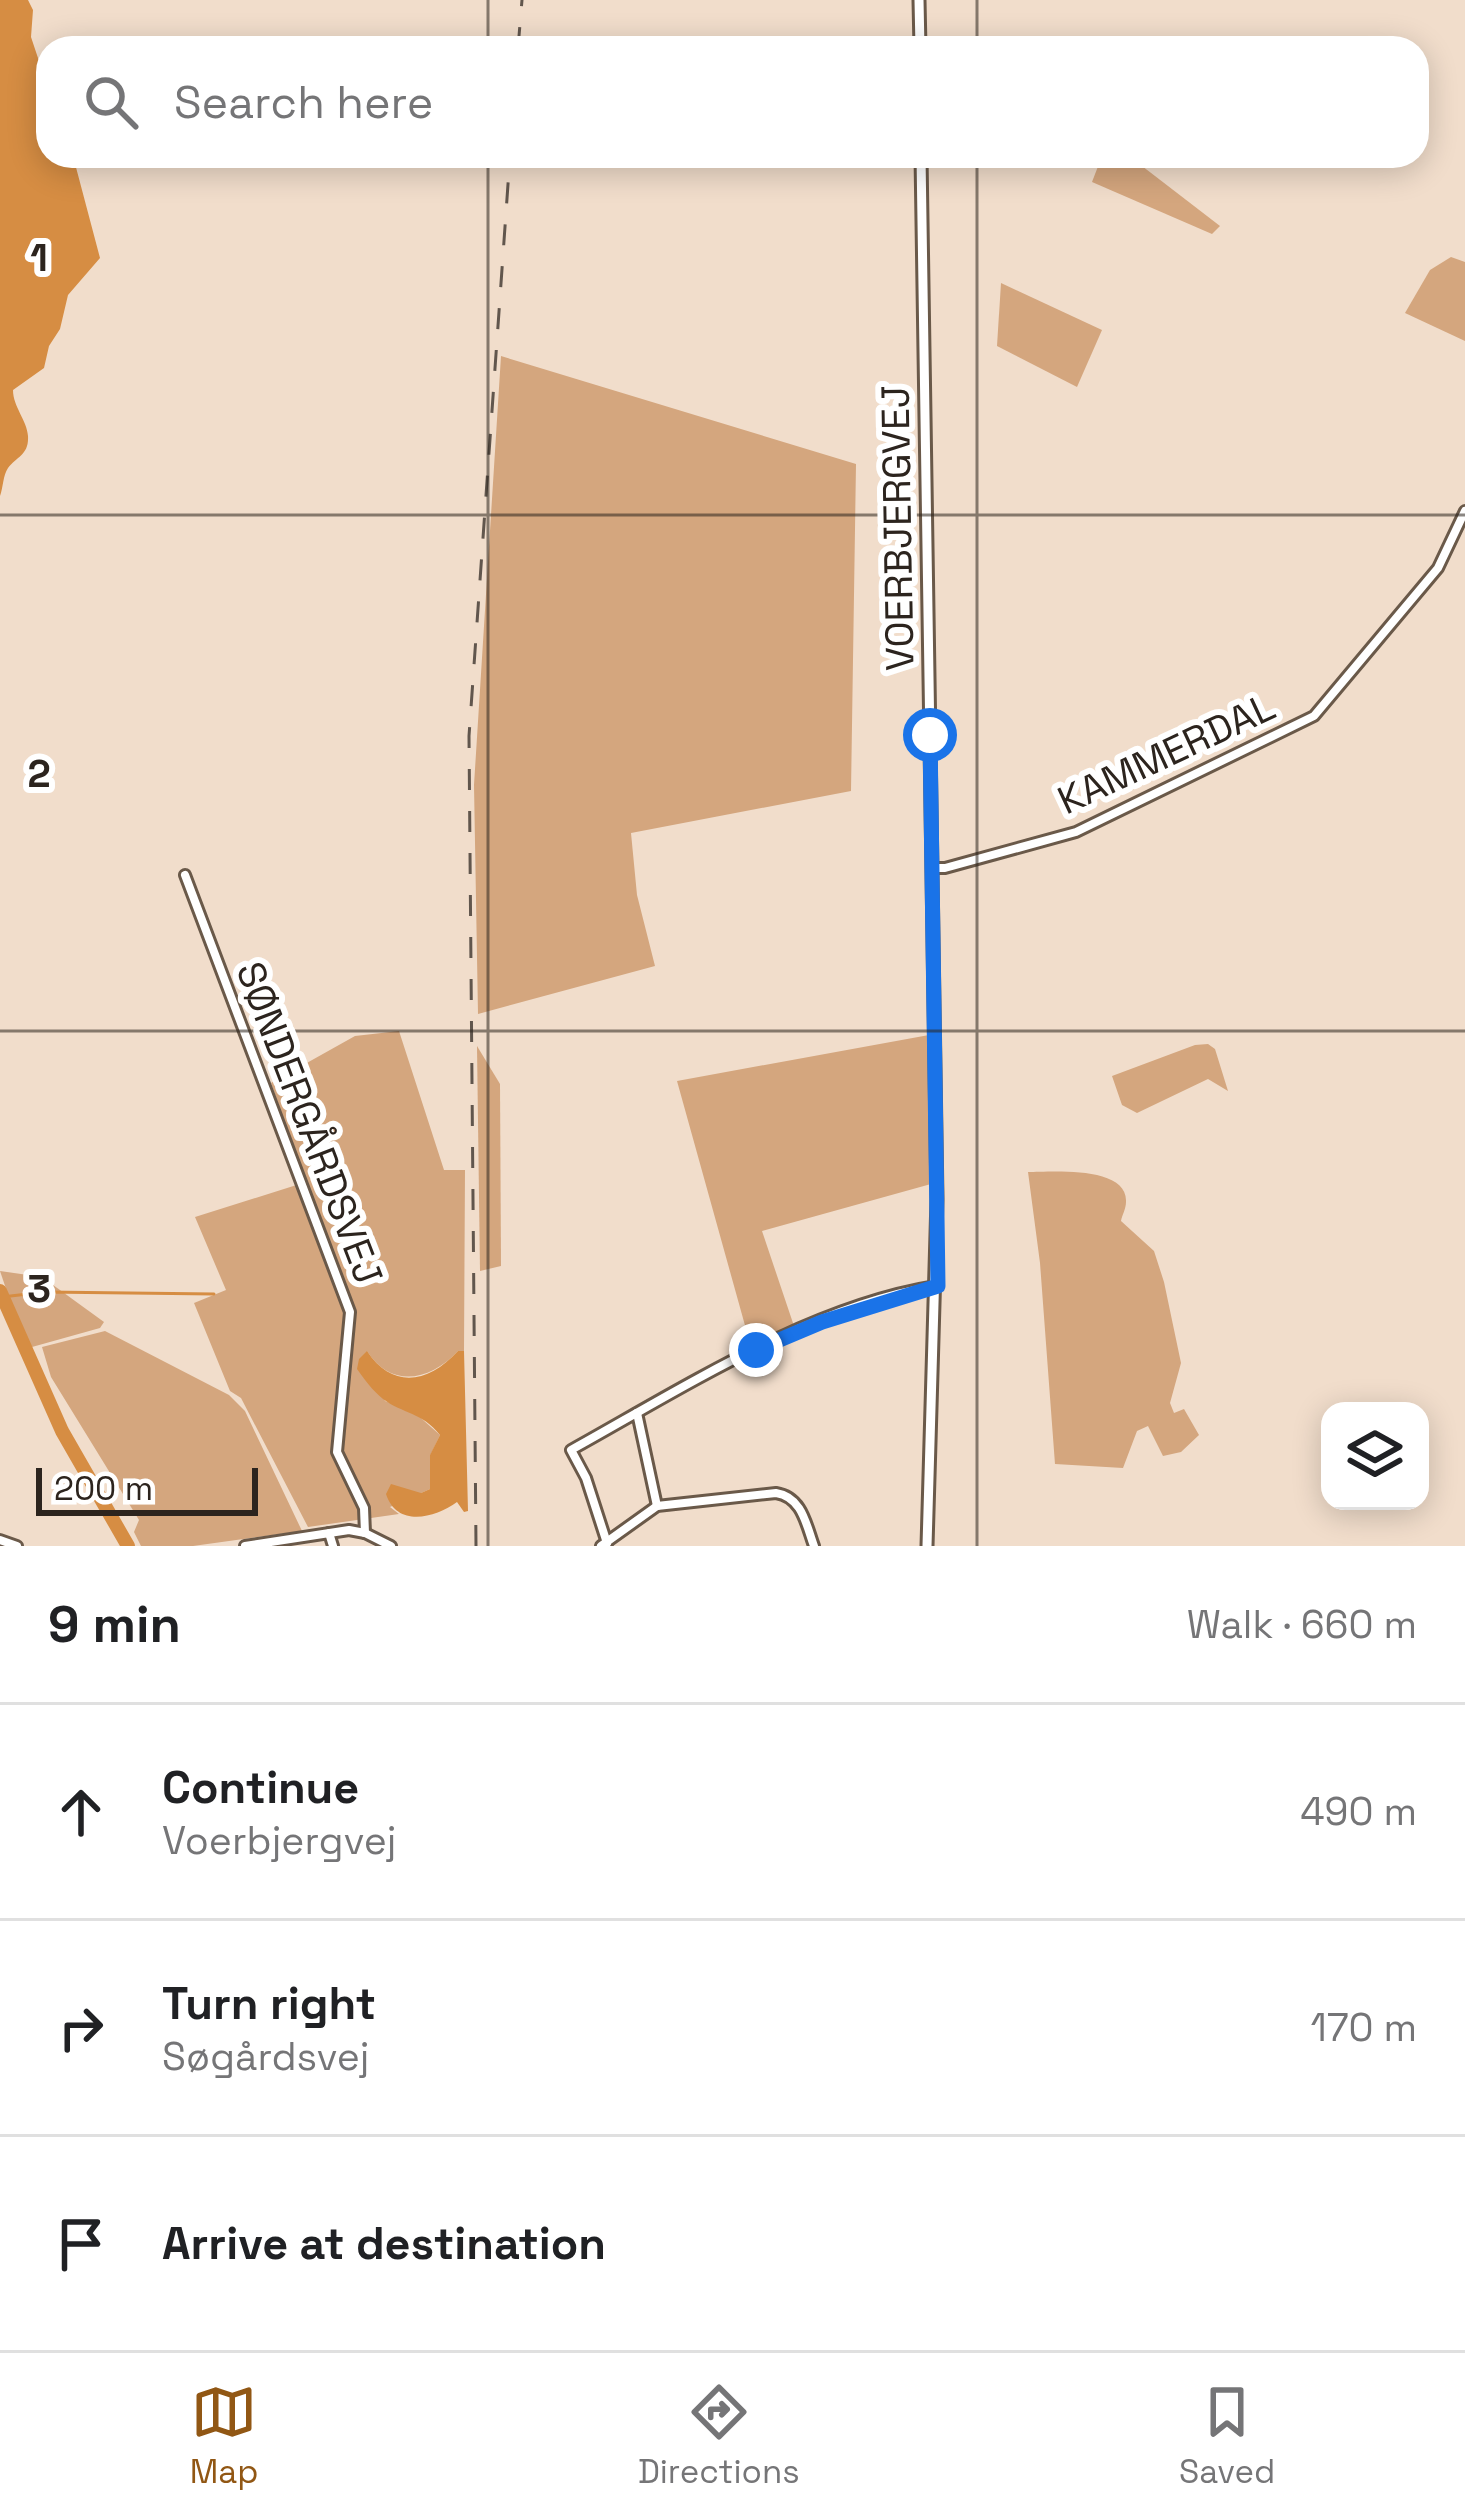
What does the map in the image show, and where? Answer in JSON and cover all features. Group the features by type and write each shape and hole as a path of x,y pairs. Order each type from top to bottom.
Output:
{"street":[{"path":"919,0 920,36"},
{"name":"VOERBJERGVEJ","path":"921,168 938,1286 927,1546"},
{"name":"KAMMERDAL","path":"932,868 1076,832 1314,716 1438,568 1465,511"},
{"name":"SØNDERGÅRDSVEJ","path":"185,875 350,1312 337,1452 364,1508 365,1533"},
{"path":"814,1546 797,1503 785,1494 657,1505 604,1545 586,1478 571,1450 655,1399 822,1322 938,1286"},
{"path":"637,1413 657,1505"},
{"path":"329,1532 333,1546"},
{"path":"244,1546 329,1532 365,1533 392,1546"},
{"path":"0,1540 17,1546"}],"shaded area":[{"path":"0,0 28,0 36,52 36,168 76,168 100,258 68,295 44,368 13,390 28,442 6,471 0,496"},
{"path":"1097,168 1145,168 1220,226 1212,234 1092,182"},
{"path":"1451,257 1465,262 1465,341 1405,313 1430,270"},
{"path":"1001,283 1102,330 1077,387 997,346"},
{"path":"501,356 856,464 851,791 631,833 637,895 655,966 478,1014 474,785"},
{"path":"399,1031 444,1170 465,1170 464,1351 423,1374 399,1376 367,1351 385,1401 413,1411 440,1435 430,1456 430,1489 390,1507 399,1514 308,1527 241,1398 230,1391 194,1303 226,1290 195,1217 306,1182 271,1083 355,1036"},
{"path":"929,1035 931,1184 762,1231 795,1329 751,1347 677,1081"},
{"path":"1208,1044 1215,1049 1228,1091 1208,1079 1137,1113 1122,1105 1112,1076"},
{"path":"477,1046 500,1084 501,1266 480,1271"},
{"path":"1028,1172 1102,1176 1123,1190 1126,1205 1121,1221 1154,1251 1164,1282 1181,1363 1170,1403 1174,1413 1184,1409 1199,1435 1181,1452 1163,1456 1148,1426 1137,1431 1123,1468 1055,1464"},
{"path":"0,1271 42,1277 104,1322 100,1328 32,1347 21,1333"},
{"path":"105,1331 229,1395 245,1411 302,1531 193,1546 141,1546 134,1532 139,1520 51,1377 42,1347"},
{"path":"367,1351 388,1372 411,1378 435,1370 464,1351 468,1511 457,1502 417,1517 391,1505 386,1494 391,1484 421,1493 430,1489 430,1455 440,1435 372,1389 357,1369"}],"waterway":[{"path":"0,1291 62,1431 128,1546"},
{"path":"2,1297 45,1292 214,1294"}],"railway":[{"path":"519,36 522,0"},
{"path":"476,1546 469,736 509,168"}],"route":[{"path":"756,1350 822,1322 938,1286 930,735"}]}
